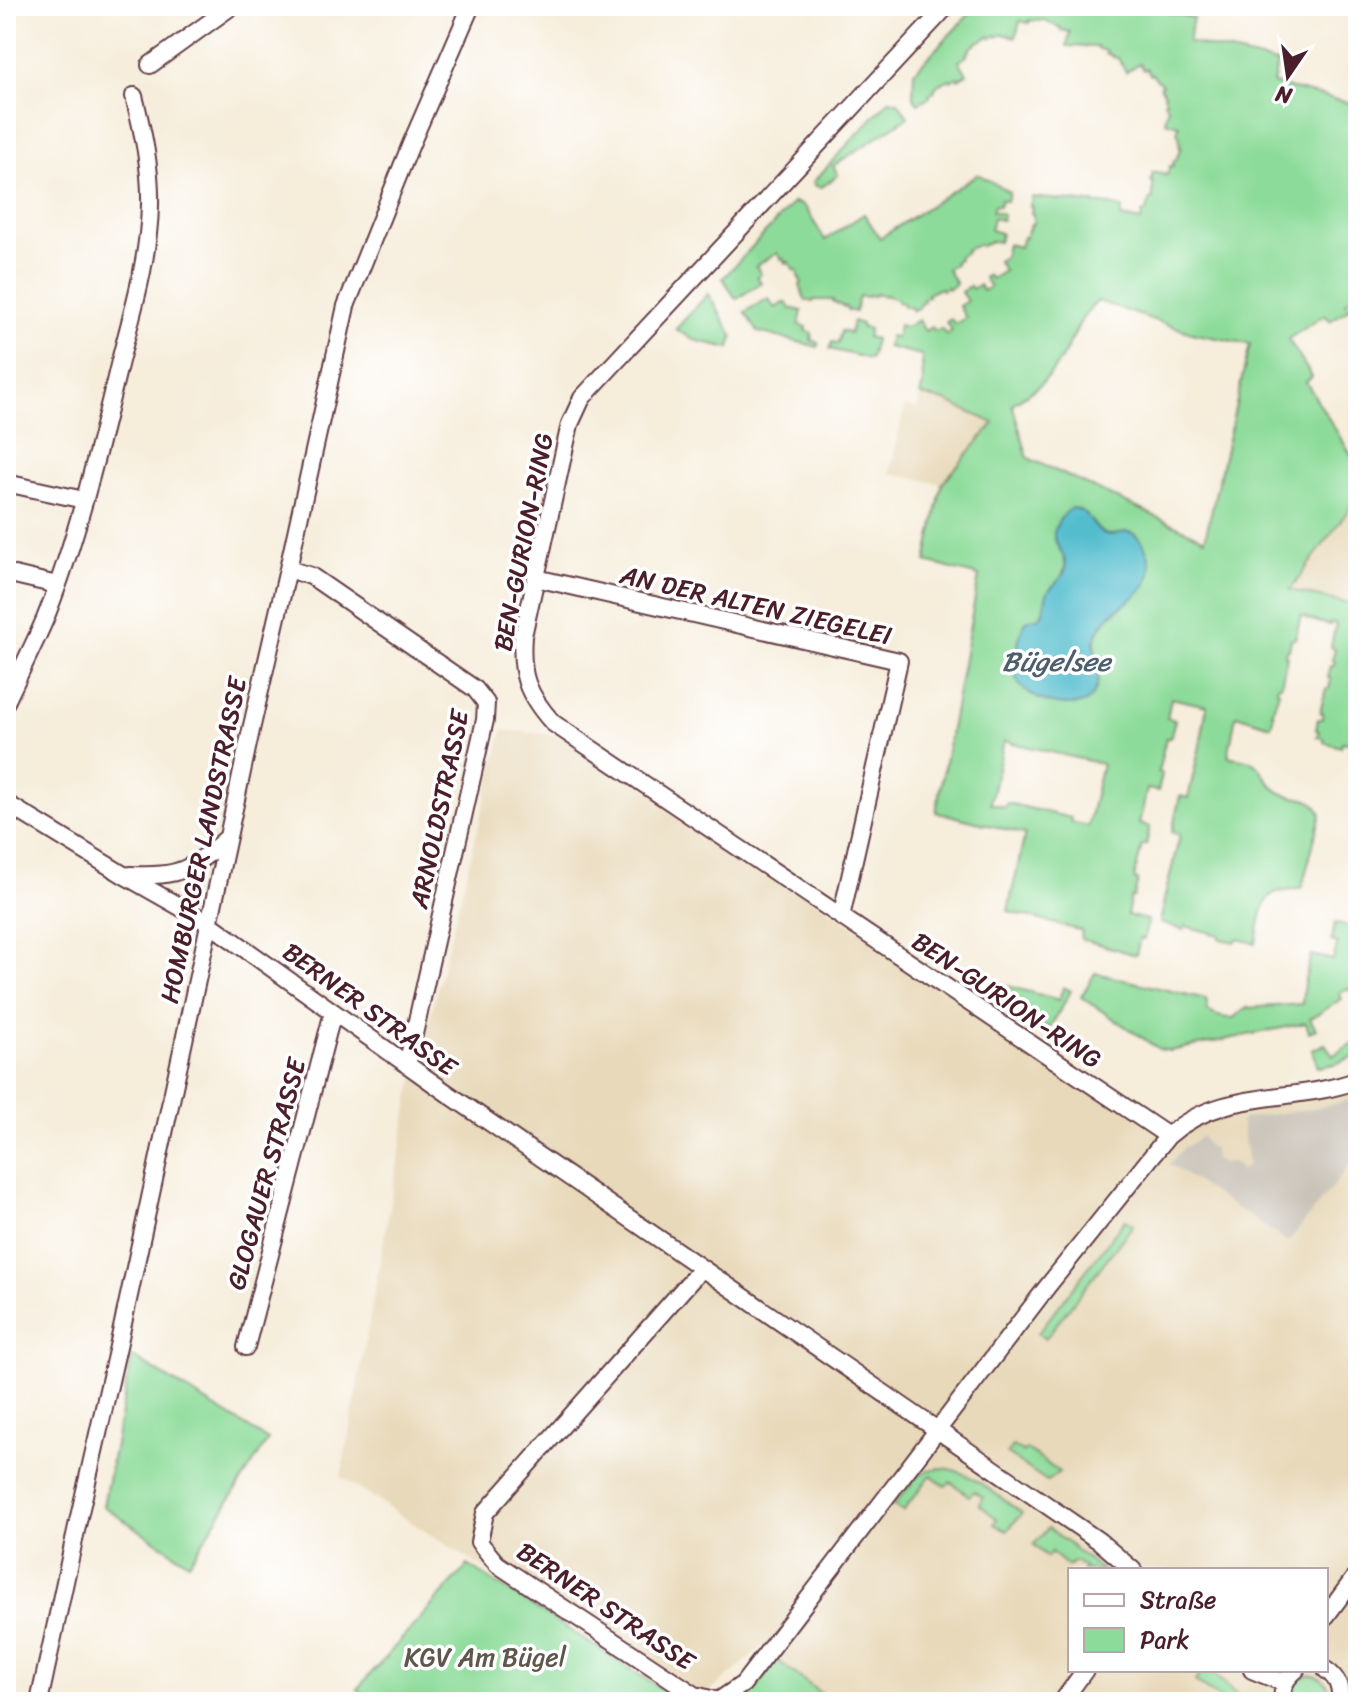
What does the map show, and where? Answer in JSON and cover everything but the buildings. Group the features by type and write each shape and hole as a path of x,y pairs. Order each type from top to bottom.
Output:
{"street":[{"path":"150,65 232,6"},
{"name":"HOMBURGER LANDSTRASSE","path":"39,1702 346,306 471,6"},
{"name":"BEN-GURION-RING","path":"947,6 582,398 570,424 523,636 523,669 527,687 537,705 553,723 1168,1136"},
{"path":"6,702 57,585 84,500 132,313 148,233 150,203 145,139 134,96"},
{"path":"6,483 84,500"},
{"name":"ARNOLDSTRASSE","path":"288,569 311,576 475,689 486,703 485,720 407,1065"},
{"path":"6,573 57,585"},
{"name":"AN DER ALTEN ZIEGELEI","path":"536,578 899,661 841,917"},
{"name":"BERNER STRASSE","path":"6,803 210,924 407,1065 1099,1541 1131,1568"},
{"path":"122,874 158,876 190,868 228,837"},
{"name":"GLOGAUER STRASSE","path":"246,1347 333,1012"},
{"path":"938,1431 1057,1275 1168,1136 1183,1122 1233,1102 1332,1088 1358,1080"},
{"name":"BERNER STRASSE","path":"701,1269 485,1513 479,1542 497,1564 695,1695 718,1701 743,1684 938,1431"},
{"path":"1328,1613 1358,1573"},
{"path":"1062,1702 1084,1672"},
{"path":"1257,1672 1284,1683"},
{"path":"1283,1702 1284,1683 1293,1672"},
{"path":"1328,1672 1337,1680 1343,1701"}],"shaded area":[{"path":"920,395 945,401 994,423 942,484 890,473 905,406 917,409"},
{"path":"1358,497 1358,606 1289,590"},
{"path":"503,730 572,737 1168,1136 1184,1122 1358,1080 1358,1702 832,1702 777,1660 765,1645 698,1702 691,1702 341,1477 410,1095"},
{"path":"1352,1099 1358,1107 1358,1155 1288,1242 1169,1164 1184,1148 1202,1136 1206,1144 1214,1149 1215,1159 1222,1164 1236,1164 1241,1171 1248,1165 1241,1119 1322,1107"}],"green space":[{"path":"977,6 1140,6 1193,18 1188,42 1277,63 1273,84 1358,105 1358,294 1346,302 1350,308 1330,321 1325,315 1288,339 1312,377 1306,382 1358,466 1358,497 1290,590 1358,606 1358,745 1342,742 1341,747 1317,737 1318,719 1322,719 1323,713 1320,712 1326,689 1329,689 1331,666 1335,661 1332,660 1335,649 1331,647 1336,624 1301,616 1295,639 1291,639 1289,650 1286,650 1271,726 1236,715 1228,756 1253,762 1278,791 1311,801 1321,814 1302,887 1277,892 1267,900 1256,943 1220,939 1220,935 1160,923 1180,835 1172,832 1180,796 1188,798 1207,706 1171,698 1167,718 1175,720 1170,738 1166,738 1158,772 1162,774 1158,791 1147,789 1139,824 1150,827 1146,845 1142,845 1134,879 1138,880 1127,915 1148,920 1136,955 1081,939 1082,931 1008,911 1025,834 936,812 979,576 926,562 942,484 994,423 945,401 920,395 923,384 922,355 887,347 890,336 897,337 899,325 906,327 918,320 925,331 932,327 935,331 941,328 946,335 952,331 946,322 951,319 955,324 966,318 959,306 967,301 961,292 979,285 983,291 990,287 984,278 988,275 991,279 1004,271 998,261 1004,257 1007,244 1020,247 1033,224 1032,197 1110,205 1122,208 1121,217 1141,221 1143,212 1146,213 1153,199 1153,172 1167,175 1181,147 1180,135 1177,134 1179,125 1165,121 1168,108 1160,87 1162,85 1147,69 1144,70 1140,63 1126,72 1118,58 1098,47 1067,46 1070,32 1043,20 1020,21 1016,37 1003,34 989,36 976,43 959,61 967,74 939,84 929,94 930,97 918,103 913,97 914,72","holes":["1098,301 1195,334 1250,344 1205,539 1028,458 1012,404 1050,374 1083,318","1061,518 1091,521 1106,534 1135,534 1141,545 1145,586 1103,624 1097,633 1096,656 1027,621 1041,615 1046,599 1064,570 1065,559 1055,534","1004,741 1102,764 1088,826 1071,822 1071,818 1007,803 1005,807 990,803"]},
{"path":"889,100 898,102 908,117 833,166 838,175 822,187 816,186 813,182"},
{"path":"978,174 1009,192 1007,201 1001,200 992,211 1003,214 1002,220 993,218 990,230 1001,233 999,242 979,244 966,250 954,262 955,265 947,269 956,284 927,294 913,311 897,299 875,294 859,296 855,312 833,300 805,300 799,274 777,253 756,266 761,274 757,277 761,283 736,299 723,278 794,202 805,207 825,240 864,214 880,238"},
{"path":"708,294 733,336 730,348 694,340 676,329"},
{"path":"768,298 775,308 786,302 790,308 802,311 799,325 807,327 806,331 812,333 811,340 819,343 818,347 758,332 745,312"},
{"path":"853,321 869,329 867,337 875,339 870,359 830,349 832,342 838,343 841,331 850,333"},
{"path":"1335,923 1358,929 1358,990 1352,993 1348,988 1339,993 1342,999 1310,1019 1316,1029 1309,1032 1306,1023 1170,1051 1159,1049 1081,997 1095,973 1206,999 1208,1011 1223,1017 1233,1018 1247,1008 1302,1004 1311,955 1333,960 1338,943 1331,941"},
{"path":"993,982 1059,1000 1063,987 1071,991 1049,1029 991,990"},
{"path":"1358,1040 1358,1055 1318,1067 1312,1050 1325,1044 1333,1055"},
{"path":"1125,1220 1133,1225 1045,1339 1038,1333"},
{"path":"132,1356 268,1440 189,1563 103,1506"},
{"path":"1013,1446 1023,1452 1026,1449 1059,1472 1047,1481 1007,1454"},
{"path":"942,1468 973,1479 1022,1513 1007,1531 994,1524 997,1519 979,1504 983,1497 974,1491 969,1496 951,1482 945,1486 931,1475 903,1511 893,1505 917,1477 928,1470"},
{"path":"1048,1528 1099,1568 1083,1568 1074,1561 1068,1566 1051,1552 1047,1557 1034,1545"},
{"name":"KGV Am Bügel","path":"468,1565 682,1702 370,1702 372,1699 357,1689"},
{"path":"777,1660 832,1702 744,1702"},
{"path":"1203,1672 1211,1672 1245,1702 1225,1702 1195,1681"},
{"path":"1311,1675 1327,1684 1329,1702 1294,1702 1296,1684"}],"water":[{"name":"Bügelsee","path":"1072,508 1084,513 1103,533 1135,535 1146,550 1150,571 1141,590 1106,619 1097,634 1094,645 1098,679 1094,693 1085,702 1069,705 1048,702 1025,691 1018,682 1016,667 1024,625 1041,615 1047,593 1065,571 1065,559 1054,533 1064,514"}]}
